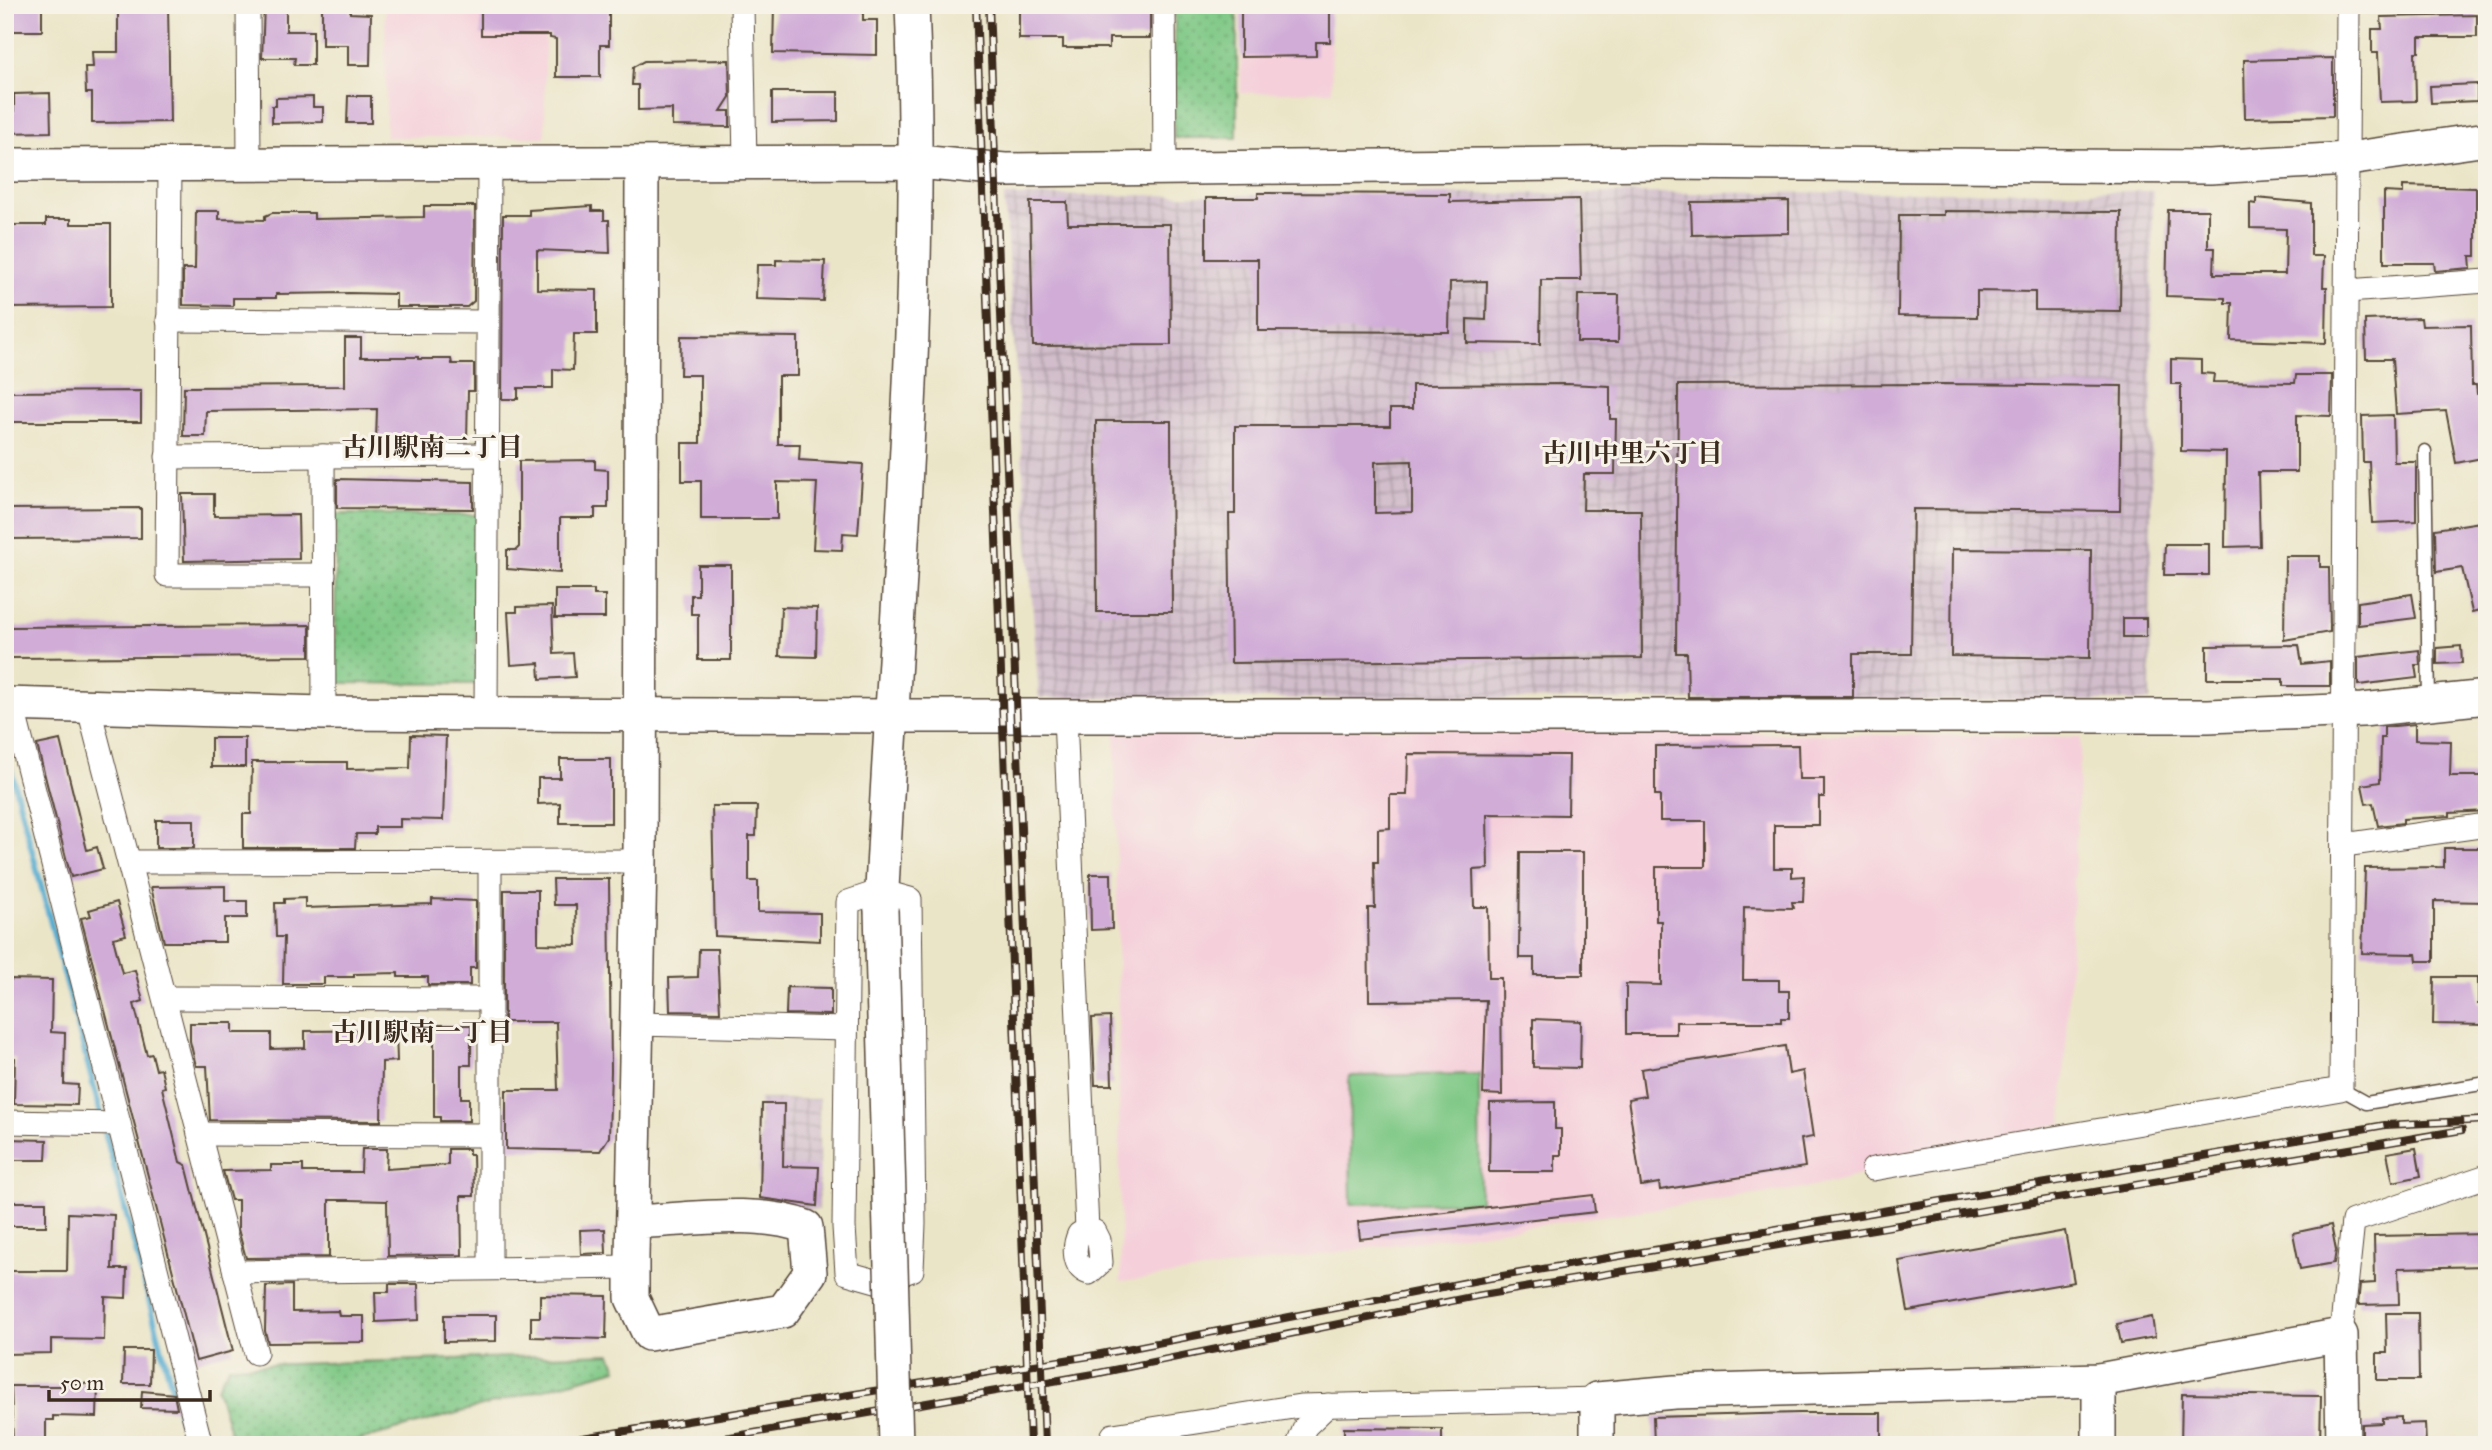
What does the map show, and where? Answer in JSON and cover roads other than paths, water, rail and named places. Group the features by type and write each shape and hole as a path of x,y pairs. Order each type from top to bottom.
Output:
{"street":[{"path":"248,5 249,165"},
{"path":"743,5 745,163"},
{"path":"896,1445 881,901 893,716 918,162 912,5"},
{"path":"1164,5 1165,170"},
{"path":"1873,1169 2342,1089 2348,5"},
{"path":"5,165 918,162 1005,170 1664,163 2210,167 2348,159 2487,139"},
{"path":"634,1222 754,1218 789,1220 806,1227 810,1273 783,1311 649,1334 632,1298 640,861 642,164"},
{"path":"170,165 167,575 324,575"},
{"path":"486,713 489,165"},
{"path":"2347,291 2487,281"},
{"path":"168,320 487,322"},
{"path":"167,457 487,454"},
{"path":"323,456 324,713"},
{"path":"201,1445 107,1124 9,704 324,713 1065,717 2208,716 2344,710 2487,697"},
{"path":"88,705 94,738 131,862 256,1353"},
{"path":"1065,717 1087,1230"},
{"path":"2344,845 2487,825"},
{"path":"131,862 640,861"},
{"path":"489,863 490,1268"},
{"path":"909,899 914,1224 912,1270 879,1282 846,1273 846,1029 848,902 881,901 909,899"},
{"path":"165,999 490,999"},
{"path":"637,1024 846,1029"},
{"path":"5,1122 107,1124"},
{"path":"199,1134 490,1135"},
{"path":"2343,1445 2341,1335 2353,1221 2487,1176"},
{"path":"235,1272 632,1267"},
{"path":"1108,1445 1113,1435 1300,1406 1597,1399 1675,1392 2099,1380 2341,1335"},
{"path":"2099,1380 2099,1445"},
{"path":"1597,1399 1597,1445"},
{"path":"1298,1445 1306,1427 1328,1405"}],"lane":[{"path":"2425,451 2429,702"},
{"path":"2342,1089 2366,1103 2487,1083"}],"waterway":[{"path":"5,748 102,1118"},
{"path":"104,1128 187,1445"}],"railway":[{"path":"976,5 1030,1445"},
{"path":"989,5 1045,1445"},
{"path":"539,1445 1096,1355 1473,1281 2385,1125 2487,1120"},
{"path":"684,1445 1094,1374 1476,1296 2462,1130"}],"district":[{"name":"古川駅南二丁目","path":"432,447"},
{"name":"古川中里六丁目","path":"1632,453"},
{"name":"古川駅南一丁目","path":"422,1032"}]}
